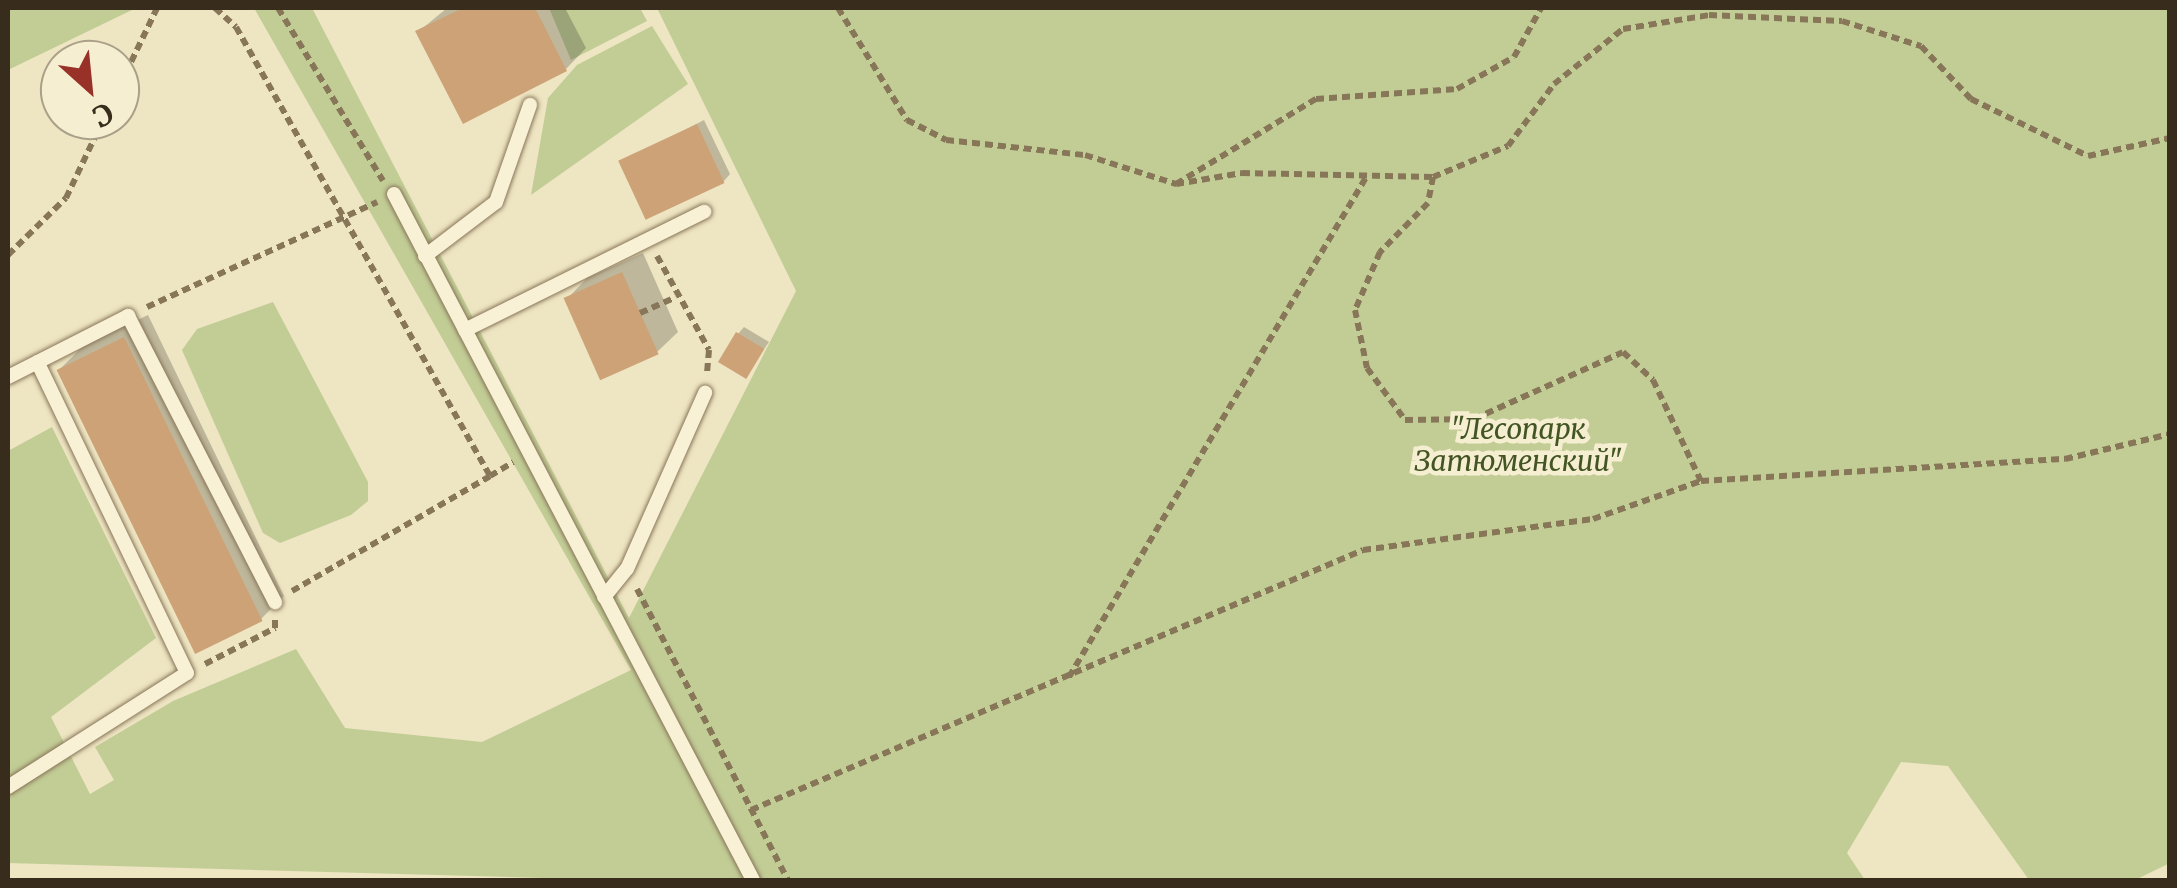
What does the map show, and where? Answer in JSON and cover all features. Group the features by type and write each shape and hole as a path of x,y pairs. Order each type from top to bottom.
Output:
{"lane":[{"path":"425,256 496,202 530,105"},
{"path":"394,194 754,880"},
{"path":"465,330 704,212"},
{"path":"8,377 128,316 275,602"},
{"path":"8,788 187,673 38,362"},
{"path":"604,596 627,569 705,392"}],"path":[{"path":"140,43 157,8"},
{"path":"215,8 236,27 490,476"},
{"path":"128,316 394,194 360,155 278,8"},
{"path":"1176,184 1316,100 1457,89 1514,57 1541,8"},
{"path":"838,9 906,120 946,140 1085,156 1176,184 1242,173 1433,177 1508,146 1554,84 1623,30 1708,15 1842,21 1922,46 1970,99 2088,156 2170,138"},
{"path":"8,255 66,198 94,140"},
{"path":"1068,678 1368,174"},
{"path":"1433,177 1428,203 1380,252 1355,310 1367,368 1406,420 1474,419 1623,352 1653,380 1701,481"},
{"path":"650,242 676,297 709,350 705,392"},
{"path":"640,313 676,297"},
{"path":"752,810 1363,550 1593,519 1701,481 2065,458 2170,434"},
{"path":"187,673 275,628 275,602 529,454"},
{"path":"627,569 788,880"}],"green space":[{"path":"8,8 136,8 70,40 40,40 40,54 8,70"},
{"name":"\"Лесопарк Затюменский\"","path":"254,8 312,8 629,618 796,291 657,8 2169,8 2170,863 2135,880 2029,880 1948,766 1901,762 1847,853 1865,880 615,880 8,863 8,451 52,427 156,638 51,717 90,794 114,780 95,747 173,701 296,649 345,728 482,742 631,670"},
{"path":"549,8 640,8 647,21 571,60"},
{"path":"652,26 688,84 531,195 548,98 577,65"},
{"path":"273,302 368,482 368,501 351,515 280,543 263,533 182,350 197,329"}],"building":[{"path":"463,8 535,8 567,71 463,124 415,31"},
{"path":"697,124 724,183 646,220 618,161"},
{"path":"622,272 659,354 600,380 564,298"},
{"path":"736,332 764,349 746,379 718,362"},
{"path":"124,337 263,621 195,654 57,370"}]}
